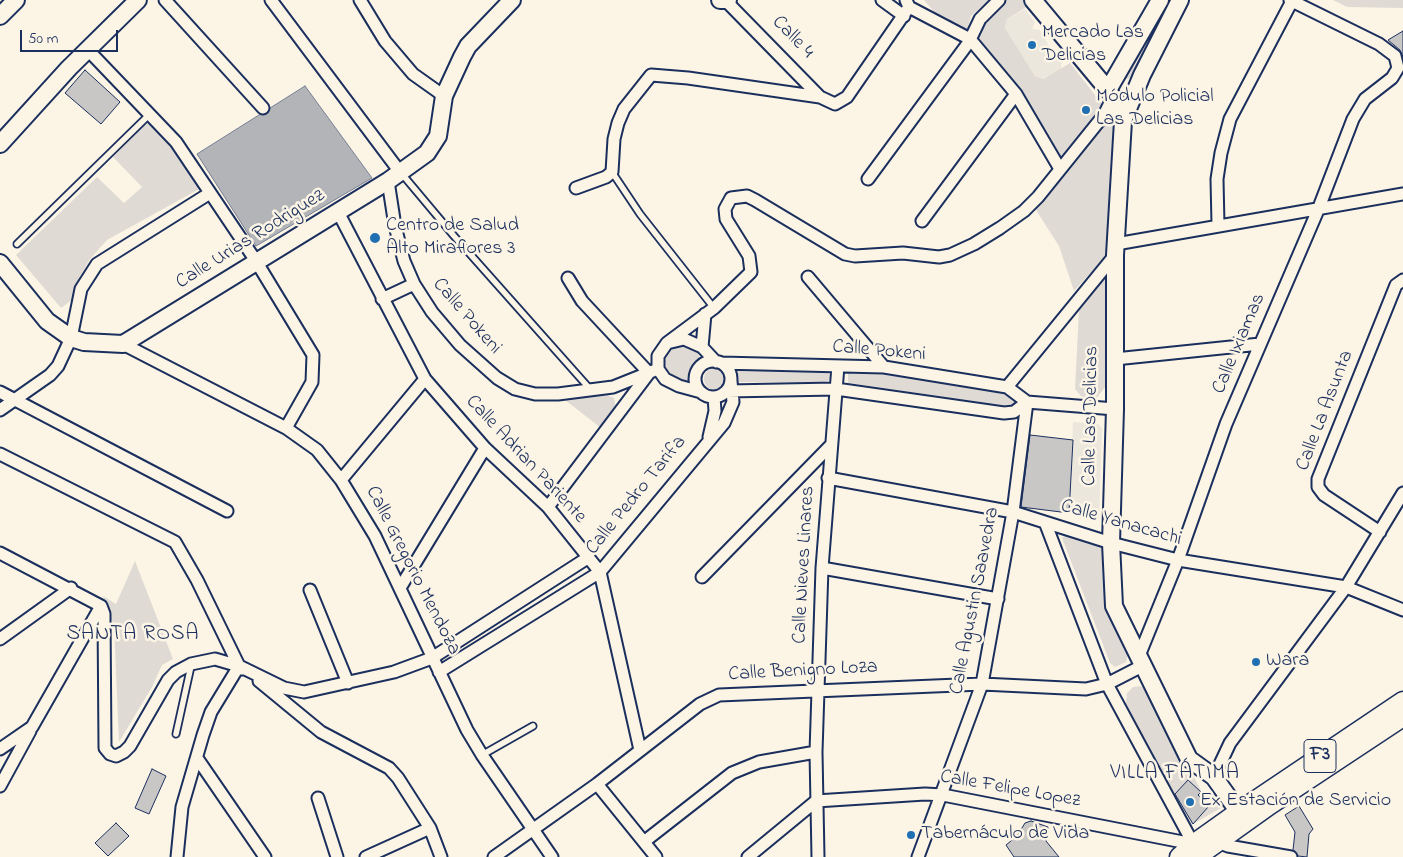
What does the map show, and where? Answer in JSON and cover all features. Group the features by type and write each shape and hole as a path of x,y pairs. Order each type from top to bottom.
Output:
{"main road":[{"name":"F3","path":"1197,853 1242,817 1403,701"},
{"name":"F3","path":"1179,857 1197,853 1217,842 1242,817 1403,717"}],"street":[{"path":"0,16 16,0"},
{"path":"0,144 88,50 138,0"},
{"path":"165,0 263,108"},
{"path":"271,0 394,177"},
{"path":"360,0 385,41 413,74 444,96"},
{"name":"Calle Urias Rodriguez","path":"123,344 394,177 427,153 438,136 444,96 468,46 512,0"},
{"name":"Calle 4","path":"725,0 820,97 835,104 847,97 906,8"},
{"path":"882,0 906,8 970,39 1016,94 1060,170"},
{"path":"868,179 970,39 980,19 999,0"},
{"name":"Calle Las Delicias","path":"1033,0 1110,93 1123,121 1116,250 1115,410 1111,543 1114,606 1189,760 1214,777 1242,817"},
{"path":"548,507 653,371 658,356 667,343 710,311 744,282 751,272 752,267 748,256 726,219 725,208 731,198 747,196 845,254 855,256 903,253 939,257 959,252 1024,211 1104,115 1110,93 1160,0"},
{"path":"1123,121 1142,75 1180,0"},
{"path":"1218,225 1217,179 1220,154 1230,118 1291,1"},
{"name":"Calle Ixiamas","path":"1141,661 1226,424 1318,210 1358,108 1376,89 1392,78 1398,68 1395,56 1379,44 1291,1"},
{"path":"88,50 151,113 176,142 256,261 313,355 312,382 286,428"},
{"path":"576,188 606,177 612,172 614,139 621,116 624,109 651,75 688,78 820,97"},
{"path":"922,220 1016,94"},
{"name":"Calle Pokeni","path":"394,177 395,226 404,261 414,284 432,312 480,365 515,389 534,394 591,391 613,386 653,371"},
{"path":"0,410 50,375 58,366 71,338 81,289 97,264 210,193"},
{"path":"1008,387 1116,250 1218,225 1318,210 1403,194"},
{"name":"Calle Adrian Pariente","path":"338,212 425,380 485,448 548,507 600,572 640,750"},
{"name":"Calle Gregorio Mendoza","path":"0,262 48,321 71,338 84,342 123,344 286,428 317,450 341,480 375,536 432,658 482,755 552,857"},
{"path":"808,277 884,367"},
{"path":"568,278 582,301 653,371 670,383 714,397 730,387 729,371 702,347 684,339 667,343"},
{"name":"Calle La Asunta","path":"1380,532 1324,495 1318,487 1318,479 1396,285 1403,280"},
{"path":"382,299 414,284"},
{"path":"702,347 710,311"},
{"path":"1115,359 1260,344"},
{"path":"701,392 695,382 698,370 707,362 719,362"},
{"name":"Calle Pokeni","path":"719,362 884,367 1008,387 1027,402 1014,412 994,412 836,389 730,387"},
{"name":"Calle Nieves Linares","path":"818,857 816,801 817,690 822,568 838,366"},
{"path":"341,480 425,380"},
{"name":"Calle Pedro Tarifa","path":"440,672 600,572 709,438 724,423 731,410 730,387"},
{"path":"0,392 227,511"},
{"name":"Calle Pedro Tarifa","path":"709,438 715,411 714,397"},
{"path":"1027,402 1115,410"},
{"name":"Calle Agustin Saavedra","path":"918,857 943,795 982,684 1013,512 1027,402"},
{"path":"702,577 831,445"},
{"path":"400,588 485,448"},
{"path":"0,454 175,542 239,666 321,732 389,768 398,778 430,828 441,857"},
{"name":"Calle Yanacachi","path":"828,478 1013,512 1111,543 1178,560 1346,587 1403,610"},
{"path":"1214,777 1230,742 1346,587 1403,493"},
{"path":"1045,522 1107,684 1197,853"},
{"path":"0,553 71,588 101,606 104,614 104,748 110,754 116,756 124,752 168,680 176,672 191,664 215,659 239,666 293,691 325,689 394,672 432,658 589,557"},
{"path":"822,568 998,599"},
{"path":"0,639 71,588"},
{"path":"310,590 348,684"},
{"path":"0,786 101,606"},
{"path":"1107,684 1141,661"},
{"path":"177,857 182,807 211,712 239,666"},
{"name":"Calle Benigno Loza","path":"494,857 597,784 700,704 719,695 982,684 1086,689 1107,684"},
{"path":"0,749 32,727"},
{"path":"645,841 732,773 759,762 816,752"},
{"path":"198,758 266,857"},
{"path":"597,784 645,841 656,857"},
{"name":"Calle Felipe Lopez","path":"816,801 943,795 1197,853"},
{"path":"318,798 338,857"},
{"path":"748,857 816,801"},
{"path":"366,857 430,828"},
{"path":"1217,842 1228,846 1291,857"}],"lane":[{"path":"17,244 151,113"},
{"path":"612,172 710,311"},
{"path":"394,177 454,236 591,391"},
{"path":"176,734 191,664"},
{"path":"482,755 533,726"}],"shaded area":[{"path":"924,0 989,0 971,16 965,39 960,42"},
{"path":"1006,0 1023,0 1028,6 1007,19 1005,28 1035,76 1043,79 1070,63 1102,104 1059,162 1047,161 1013,90 974,53 984,21"},
{"path":"1333,0 1403,0 1403,8 1347,7"},
{"path":"1162,5 1167,6 1169,10 1134,77 1126,79 1122,76"},
{"name":"Mercado Las Delicias","path":"1025,9 1035,22 1032,29 1040,30 1050,48 1056,50 1062,58 1061,69 1042,79 1035,76 1005,28 1007,19"},
{"path":"305,86 372,178 256,246 197,154"},
{"path":"1107,118 1113,120 1109,252 1074,291 1059,246 1034,207"},
{"path":"151,123 177,149 201,188 107,240 90,259 80,276 73,299 61,308 16,255 97,177 124,203 142,187 113,157 144,125"},
{"path":"1105,277 1108,281 1106,386 1096,399 1088,399 1081,396 1075,389 1079,309"},
{"path":"682,343 696,349 700,359 694,364 690,381 676,379 666,368 664,362 664,356 671,346"},
{"path":"736,367 825,372 829,373 830,378 822,383 736,382"},
{"path":"715,368 723,371 726,379 723,387 715,390 707,387 704,379 707,371"},
{"path":"848,372 885,372 916,376 1014,394 1016,404 1012,407 848,383"},
{"path":"605,394 614,398 616,409 601,428 565,400"},
{"path":"1073,422 1098,424 1102,428 1099,519 1069,513"},
{"path":"1067,534 1101,544 1105,550 1105,606 1128,655 1126,662 1115,667 1110,663 1062,538"},
{"path":"135,561 173,659 162,665 152,687 119,742 114,626 103,596 116,604"},
{"path":"1140,686 1146,688 1204,796 1216,790 1226,805 1188,827 1126,704 1127,693 1133,687"}],"building":[{"path":"1403,31 1403,57 1400,50 1388,40"},
{"path":"85,70 120,102 101,124 65,93"},
{"path":"1030,435 1073,440 1069,513 1021,507"},
{"path":"152,769 166,776 149,814 135,808"},
{"name":"Ex Estación de Servicio","path":"1188,780 1201,792 1198,795 1209,806 1193,824 1175,794"},
{"path":"1299,806 1313,829 1309,834 1307,857 1298,856 1293,850 1295,832 1285,815"},
{"path":"1031,821 1048,827 1046,841 1059,857 1014,857 1006,845 1017,836 1025,823"},
{"path":"116,823 129,836 108,856 95,843"}],"place":[{"name":"Mercado Las Delicias","path":"1032,45"},
{"name":"Módulo Policial Las Delicias","path":"1086,110"},
{"name":"Centro de Salud Alto Miraflores 3","path":"375,238"},
{"name":"Wara","path":"1256,662"},
{"name":"Ex Estación de Servicio","path":"1190,802"},
{"name":"Tabernáculo de Vida","path":"911,835"}],"district":[{"name":"SANTA ROSA","path":"133,636"},
{"name":"VILLA FÁTIMA","path":"1175,775"}]}
